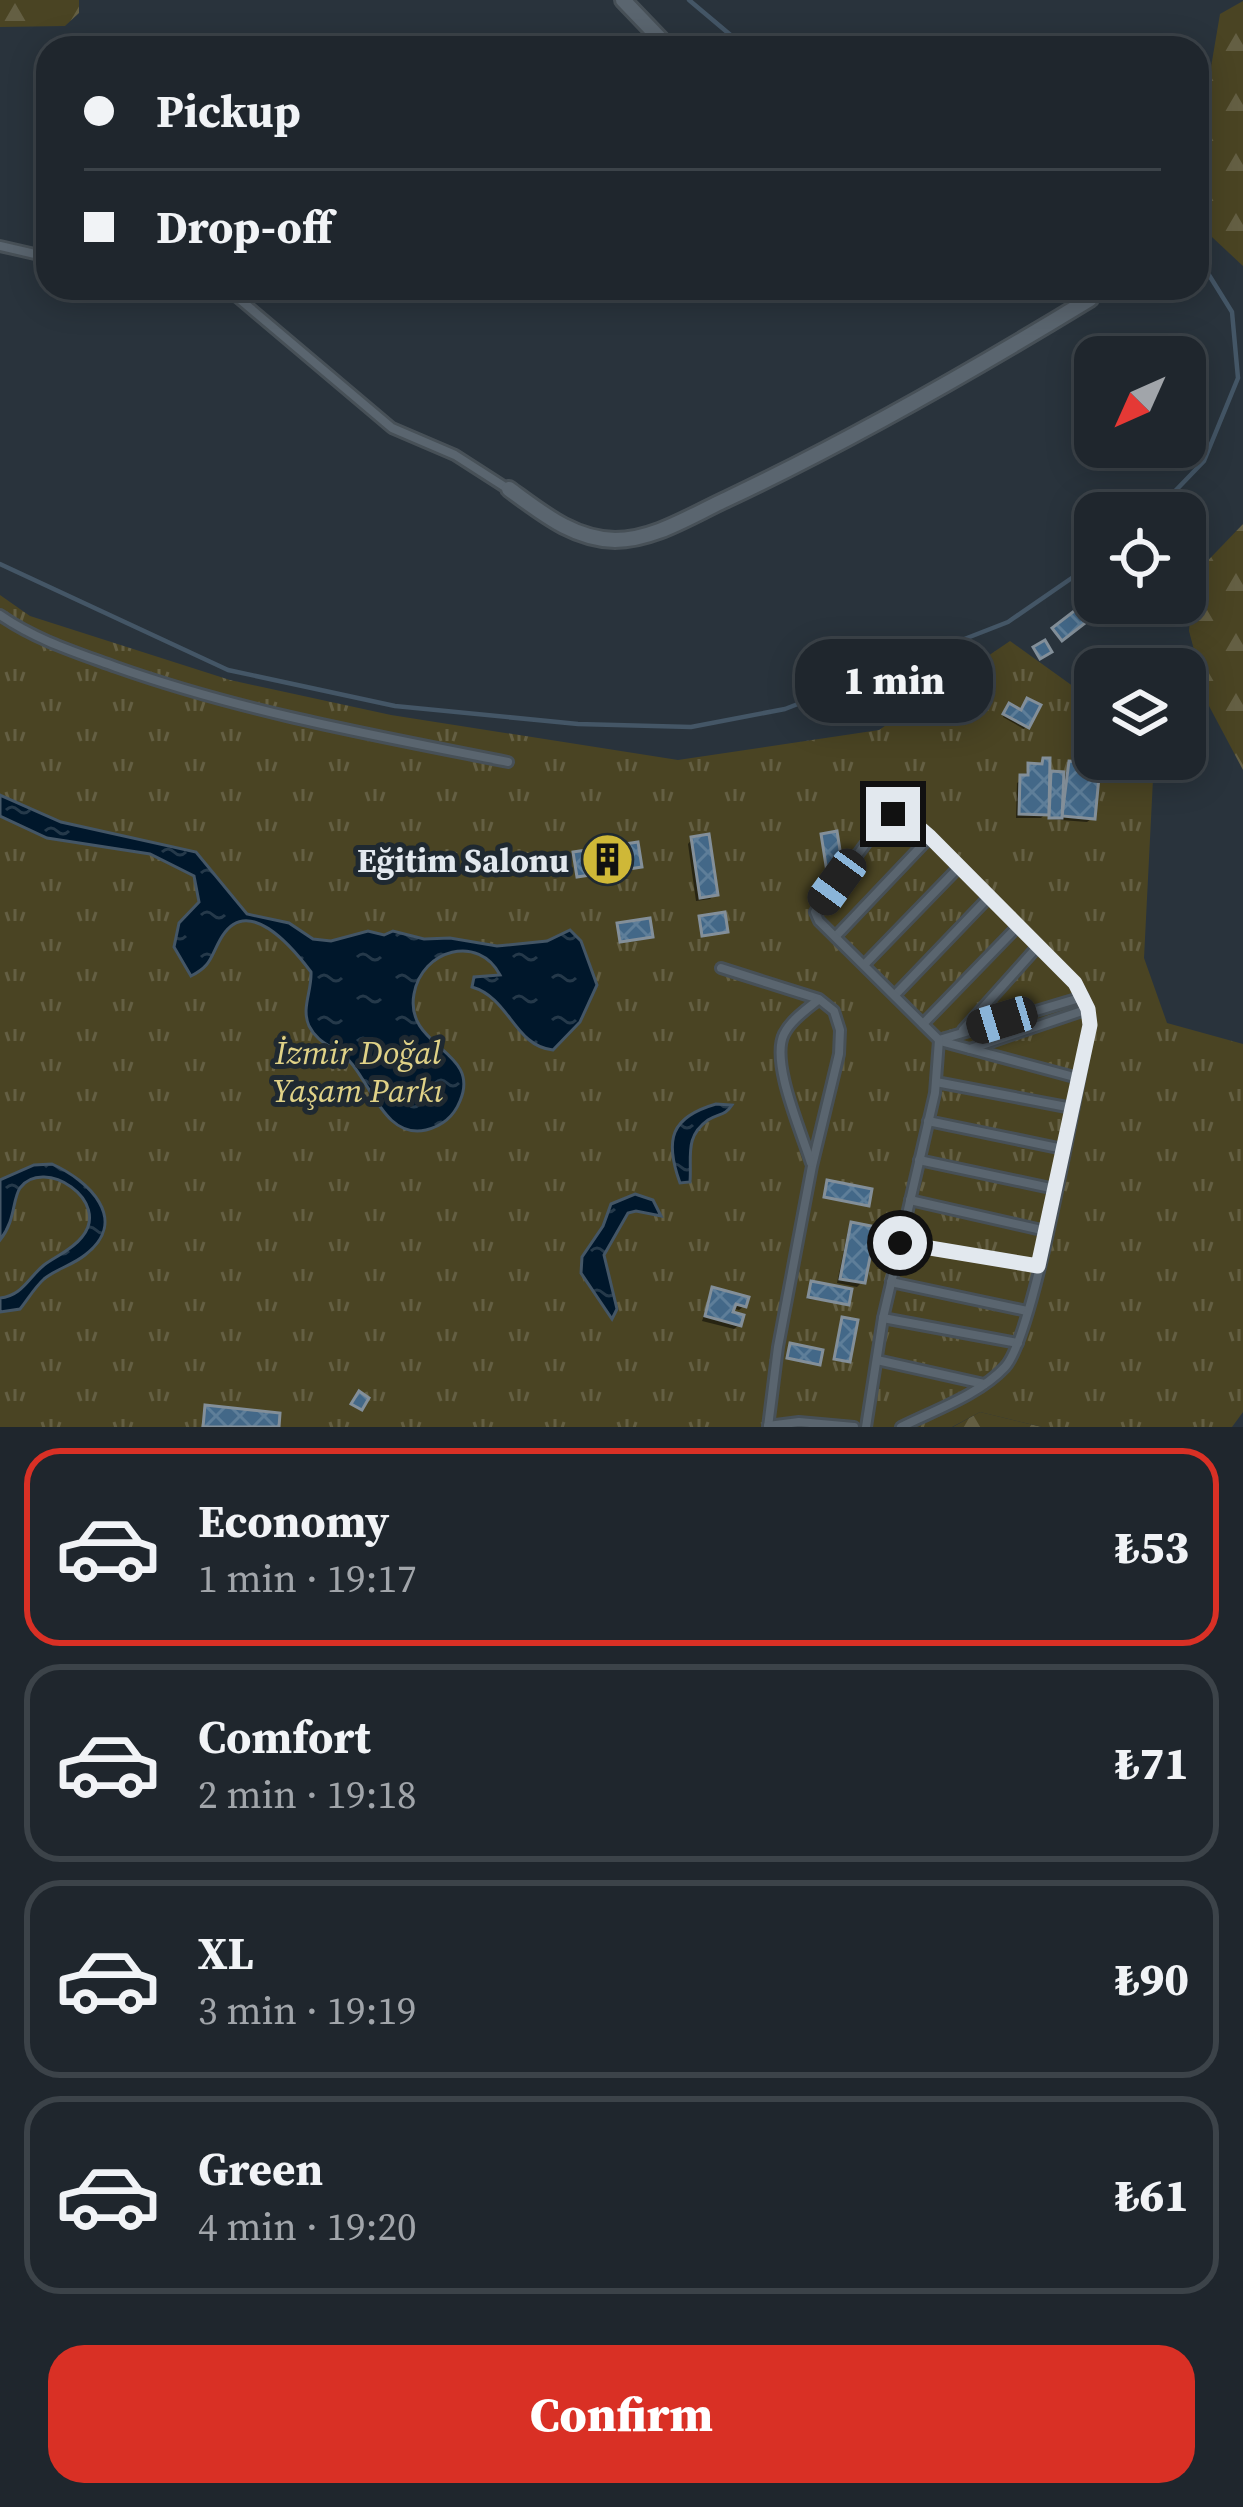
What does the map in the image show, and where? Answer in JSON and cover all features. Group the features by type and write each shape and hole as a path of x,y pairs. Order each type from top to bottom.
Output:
{"street":[{"path":"622,0 657,36"},
{"path":"509,489 577,534 616,540 648,535 784,472 982,365 1088,300"}],"lane":[{"path":"0,246 36,254"},
{"path":"241,300 392,428 455,455 509,489"},
{"path":"0,615 32,638 163,683 343,730 508,762"},
{"path":"901,1427 984,1384 1015,1355 1046,1231 1090,1025 1075,983 930,837 908,818 893,814 881,823 815,912 938,1040 1078,1078"},
{"path":"836,936 930,837"},
{"path":"864,964 959,867"},
{"path":"895,995 989,897"},
{"path":"922,1024 1018,926"},
{"path":"962,1032 1038,946"},
{"path":"721,968 819,999 834,1011 840,1030 768,1426 800,1422 854,1427"},
{"path":"938,1040 1082,997"},
{"path":"812,1166 780,1047 784,1031 819,999"},
{"path":"970,1049 1088,1009"},
{"path":"866,1427 883,1318 936,1082 938,1040"},
{"path":"936,1082 1072,1108"},
{"path":"928,1121 1063,1149"},
{"path":"920,1160 1055,1189"},
{"path":"910,1200 1046,1231"},
{"path":"900,1243 1038,1266"},
{"path":"891,1282 1027,1311"},
{"path":"883,1318 1018,1343"},
{"path":"877,1360 984,1384"}],"green space":[{"path":"0,0 79,0 79,13 65,26 0,27"},
{"path":"1243,1 1243,266 1209,234 1209,79 1220,14"},
{"path":"1243,524 1243,770 1209,706 1206,648 1194,648 1189,631 1190,624 1206,624 1206,563"},
{"name":"İzmir Doğal Yaşam Parkı","path":"0,595 30,616 230,680 391,715 678,760 879,730 1010,641 1074,687 1074,780 1153,780 1144,958 1167,1023 1243,1044 1243,1412 1232,1427 1042,1427 980,1412 952,1427 0,1427"},
{"path":"980,1412 1042,1427 953,1427"}],"water":[{"path":"0,795 61,822 196,852 247,914 289,923 313,939 331,941 368,931 384,935 393,931 497,946 547,941 570,930 581,941 597,985 580,1022 553,1050 529,1040 495,1001 472,987 474,977 500,975 491,962 466,951 439,957 419,979 414,1012 420,1026 461,1070 464,1084 460,1101 447,1120 411,1131 388,1116 353,1065 312,1031 306,1013 311,972 281,938 255,922 231,926 206,965 191,976 174,947 179,923 199,902 194,876 150,854 47,838 0,816"},
{"path":"716,1104 732,1105 695,1133 690,1182 680,1183 673,1154 675,1132 689,1116"},
{"path":"52,1164 79,1180 99,1202 104,1228 85,1255 44,1279 20,1309 0,1312 0,1298 19,1290 44,1265 74,1246 89,1223 82,1197 71,1187 44,1177 31,1179 20,1188 0,1240 0,1180 34,1165"},
{"path":"635,1194 653,1200 661,1216 628,1213 604,1255 617,1309 612,1319 581,1273 582,1257 611,1204"}],"building":[{"path":"1074,611 1074,624 1084,624 1062,641 1052,628"},
{"path":"1045,640 1052,652 1040,659 1033,647"},
{"path":"1027,698 1041,705 1029,728 1003,714 1009,703 1021,710"},
{"path":"1043,758 1050,758 1049,815 1019,814 1020,775 1028,775 1028,763 1042,764"},
{"path":"1069,761 1074,761 1074,780 1099,780 1095,819 1062,816"},
{"path":"1051,771 1064,772 1062,818 1049,818"},
{"path":"837,831 843,869 827,872 821,834"},
{"path":"709,834 718,895 700,898 691,837"},
{"name":"Eğitim Salonu","path":"638,842 642,867 577,877 573,852"},
{"path":"725,912 728,932 702,936 699,916"},
{"path":"650,918 653,937 620,942 617,923"},
{"path":"827,1180 872,1189 869,1206 824,1197"},
{"path":"851,1222 876,1227 865,1283 840,1279"},
{"path":"811,1281 852,1289 849,1305 808,1297"},
{"path":"712,1287 749,1297 746,1307 736,1304 733,1312 744,1315 741,1326 705,1316"},
{"path":"842,1317 858,1320 850,1362 834,1359"},
{"path":"790,1343 823,1350 820,1365 787,1358"},
{"path":"359,1391 369,1398 362,1410 351,1404"},
{"path":"205,1405 280,1413 279,1427 203,1427"}],"waterway":[{"path":"689,0 732,36"},
{"path":"1174,492 1204,461 1238,378 1232,312 1209,275"},
{"path":"0,564 228,670 395,706 578,724 691,727 785,709 1008,622 1074,576"}],"place":[{"name":"Eğitim Salonu","path":"608,860"}],"route":[{"path":"893,814 908,818 930,837 1075,983 1090,1025 1038,1266 900,1243"}]}
